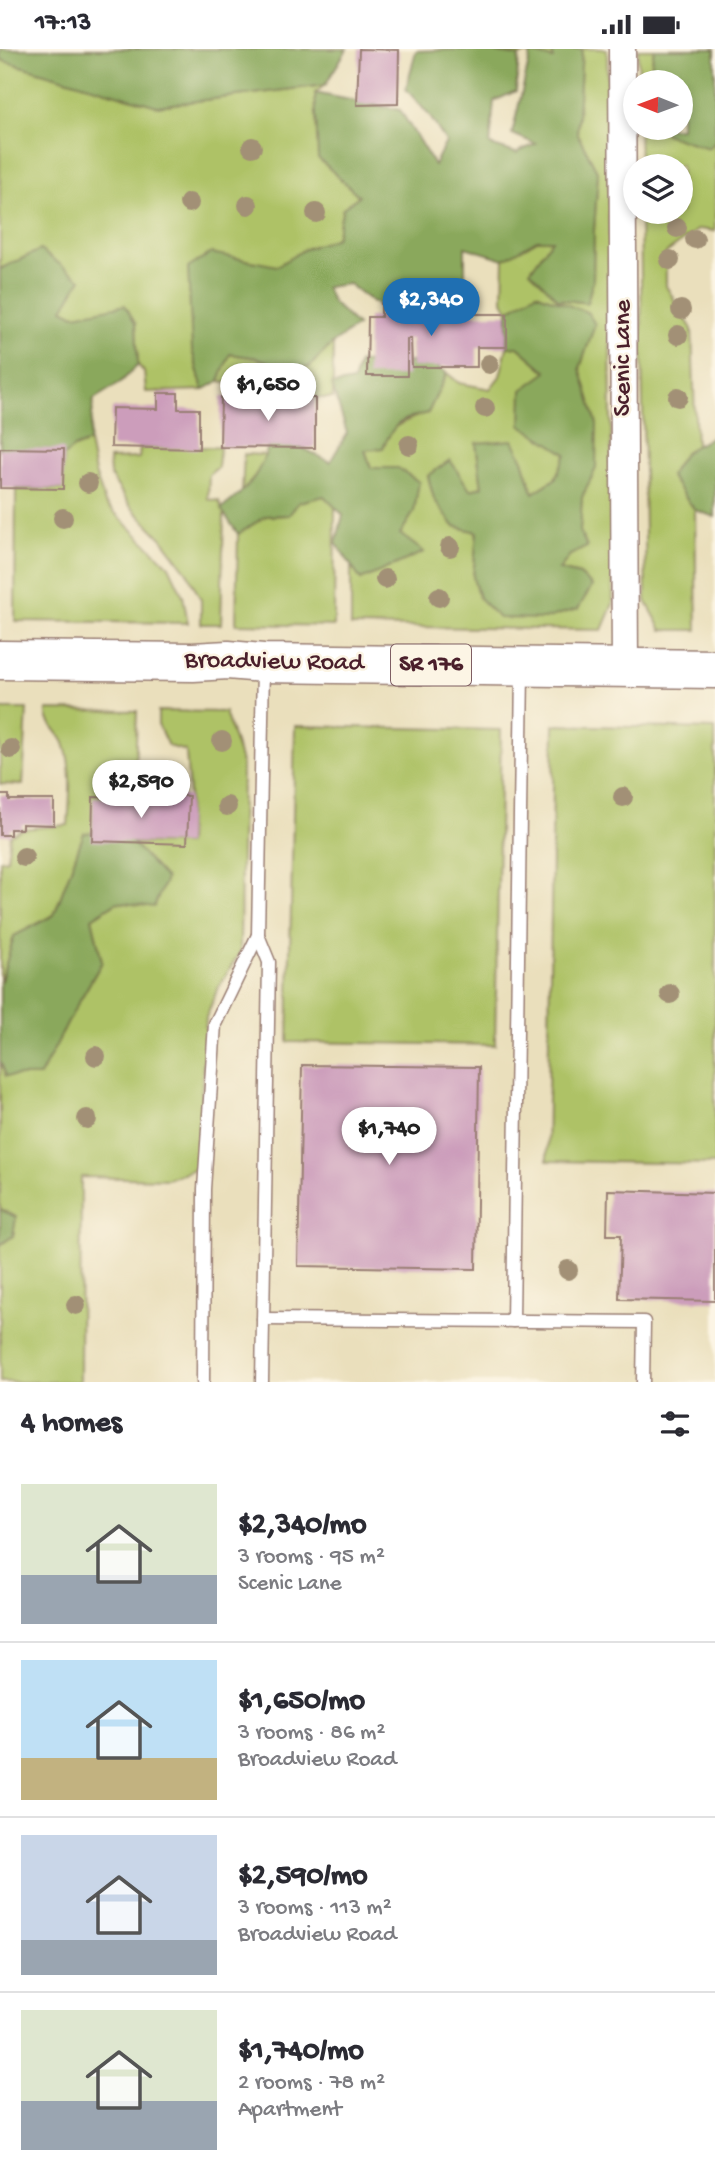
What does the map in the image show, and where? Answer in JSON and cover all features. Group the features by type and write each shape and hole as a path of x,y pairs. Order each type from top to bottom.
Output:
{"main road":[{"name":"Broadview Road","path":"0,660 229,660 263,663 715,669"}],"street":[{"name":"Scenic Lane","path":"622,49 625,667"}],"lane":[{"path":"262,1382 269,962 258,935 263,663"},
{"path":"513,1321 522,666"},
{"path":"203,1382 204,1189 215,1024 258,935"},
{"path":"263,1319 644,1322 643,1382"}],"green space":[{"path":"0,49 347,49 325,85 157,106 4,61 0,58"},
{"path":"472,49 552,49 554,60 531,53 519,56"},
{"path":"472,49 519,56 516,91 494,101 490,145 516,153 536,144 512,134 531,53 553,59 552,49 582,49 577,133 598,173 593,280 587,303 558,299 530,271 552,240 537,240 504,259 465,247 465,297 420,325 371,301 349,284 326,287 332,302 357,326 333,343 309,367 281,367 258,358 230,354 219,381 203,390 192,350 188,268 211,253 277,266 305,249 336,238 343,208 359,196 318,158 315,93 400,110 434,165 446,142 429,115 406,89 416,51"},
{"path":"582,49 607,49 613,604 602,630 351,626 351,565 361,580 400,534 414,512 398,469 371,468 365,449 403,423 428,413 447,373 459,383 490,389 500,376 507,347 518,347 548,373 567,454 555,479 533,493 523,460 476,443 482,487 470,490 428,476 434,499 454,526 477,532 473,578 544,619 577,609 592,586 580,575 559,570 570,555 580,531 582,497 596,468 580,368 595,324 537,293 508,311 503,300 504,259 537,240 553,240 558,299 587,303 593,280 598,173 577,133"},
{"path":"638,49 654,49 651,70 639,70"},
{"path":"654,49 715,49 715,142 708,148 683,140 693,140 693,70 651,70"},
{"path":"0,58 157,106 325,85 315,93 359,196 343,208 336,239 305,249 277,267 245,261 192,350 203,390 146,392 144,372 138,365 136,324 75,316 63,309 40,251 0,269"},
{"path":"639,140 683,140 708,148 715,142 715,231 699,229 666,253 666,286 692,329 696,446 685,452 670,476 695,510 697,630 662,630 646,601 640,224 693,224 693,154 640,154"},
{"path":"40,250 81,279 63,309 75,315 125,305 136,324 138,365 121,382 94,399 89,442 74,448 52,465 0,450 0,269"},
{"path":"536,293 587,312 595,324 580,368 597,424 596,468 582,497 580,531 587,547 570,555 559,570 580,575 592,586 578,609 544,619 499,618 479,598 473,578 477,532 454,526 434,499 428,476 450,460 470,490 482,487 476,443 513,440 523,460 533,493 555,479 566,454 521,425 522,390 547,372 518,347 507,347 508,311"},
{"path":"333,343 333,398 301,398 300,389 272,390 219,381 229,354 258,358 281,367 309,367"},
{"path":"359,362 430,362 447,373 428,413 399,423 383,448 365,450 371,468 398,468 419,482 414,512 400,534 424,552 361,580 336,543 343,515 324,496 299,502 289,515 266,516 238,534 221,509 251,481 269,444 293,443 330,462 347,433 332,385 353,381"},
{"path":"715,435 715,517 695,510 670,476 685,452"},
{"path":"89,442 105,503 169,566 183,596 188,623 15,621 16,489 62,489 64,449"},
{"path":"220,447 218,467 209,475 208,499 219,501 224,513 221,624 201,624 201,600 187,572 162,539 131,507 110,475 109,459 139,458 140,448"},
{"path":"244,454 266,455 262,466 242,493"},
{"path":"324,496 335,507 334,626 236,624 238,534 266,516 288,515 299,502"},
{"path":"0,709 27,709 23,785 0,784"},
{"path":"47,710 137,711 135,776 108,776 107,798 92,833 84,834 54,915 14,937 0,984 0,860 7,859 10,835 22,829 68,825 69,763 64,743 50,723"},
{"path":"158,711 225,712 242,765 240,952 218,988 206,1017 197,1168 167,1179 81,1177 80,1382 0,1382 0,1245 13,1236 16,1217 0,1209 0,1060 6,1076 77,1005 102,962 92,918 117,902 132,843 187,844 189,796 186,751 168,746 158,725"},
{"path":"554,725 715,729 715,1164 547,1161"},
{"path":"295,726 501,730 495,1045 288,1042"},
{"path":"122,831 166,879 154,907 117,902 92,918 102,962 40,1076 6,1076 0,1060 0,984 14,936 54,915 84,833"},
{"path":"0,1209 16,1217 13,1236 0,1245"}],"building":[{"path":"359,49 399,50 398,104 357,105"},
{"path":"381,303 400,303 400,315 426,315 427,304 472,304 472,314 507,314 507,347 477,347 477,367 412,367 411,339 407,339 407,376 367,376 368,317 381,317"},
{"path":"158,393 178,393 178,409 199,409 199,449 111,447 112,408 158,409"},
{"path":"221,397 315,398 315,448 220,447"},
{"path":"0,448 64,449 63,489 0,488"},
{"path":"134,794 189,796 187,844 92,841 93,797 121,798 120,802 134,803"},
{"path":"0,795 9,795 9,800 54,800 54,825 22,824 22,829 10,829 10,835 0,835"},
{"path":"302,1065 479,1067 476,1269 298,1266"},
{"path":"608,1190 715,1193 715,1301 619,1299 621,1235 607,1235"}]}
